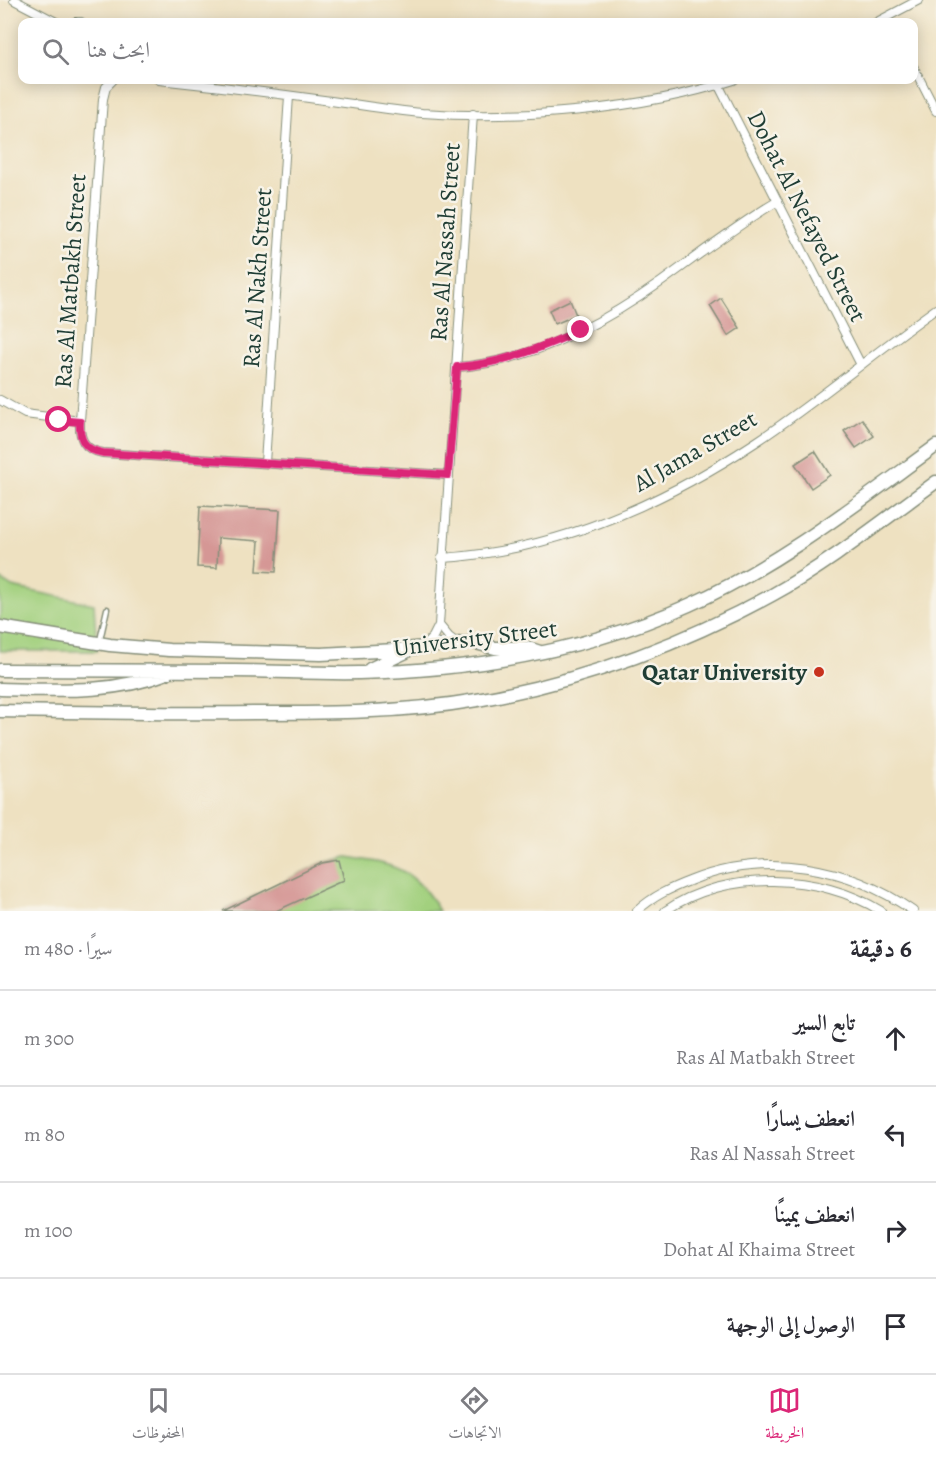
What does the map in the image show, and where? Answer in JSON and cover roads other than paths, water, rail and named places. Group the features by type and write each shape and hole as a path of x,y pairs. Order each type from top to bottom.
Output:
{"main road":[{"name":"University Street","path":"0,670 359,673 477,664 544,653 624,631 689,605 744,578 826,526 936,446"},
{"path":"0,711 331,714 437,706 534,688 645,654 772,595 822,564 936,482"},
{"path":"0,627 100,644 169,650 321,654 477,643 501,648 518,647 544,653"},
{"path":"359,673 420,647"},
{"path":"0,689 121,687 174,670"}],"street":[{"path":"14,0 48,18"},
{"path":"891,18 919,0"},
{"path":"918,76 936,111"},
{"name":"Ras Al Matbakh Street","path":"109,84 103,99 80,439 96,452 448,475"},
{"path":"192,84 422,113 473,114 590,109 641,101 718,84"},
{"name":"Dohat Al Nefayed Street","path":"718,84 861,365"},
{"name":"Ras Al Nakh Street","path":"265,463 289,96"},
{"name":"Ras Al Nassah Street","path":"439,625 473,114"},
{"path":"457,367 480,365 522,354 610,315 652,288 745,221 778,201"},
{"name":"Al Jama Street","path":"442,558 494,553 554,538 586,528 664,495 703,475 756,441 936,309"},
{"path":"0,400 25,414 80,422"},
{"path":"420,647 433,637 439,625 458,644"},
{"path":"637,911 659,894 700,877 724,870 787,865 820,869 850,877 901,902 914,911"},
{"path":"665,911 720,887 775,881 825,887 867,902 881,911"}],"lane":[{"path":"100,644 107,609"},
{"path":"867,902 873,911"}],"place":[{"name":"Qatar University","path":"819,672"}]}
